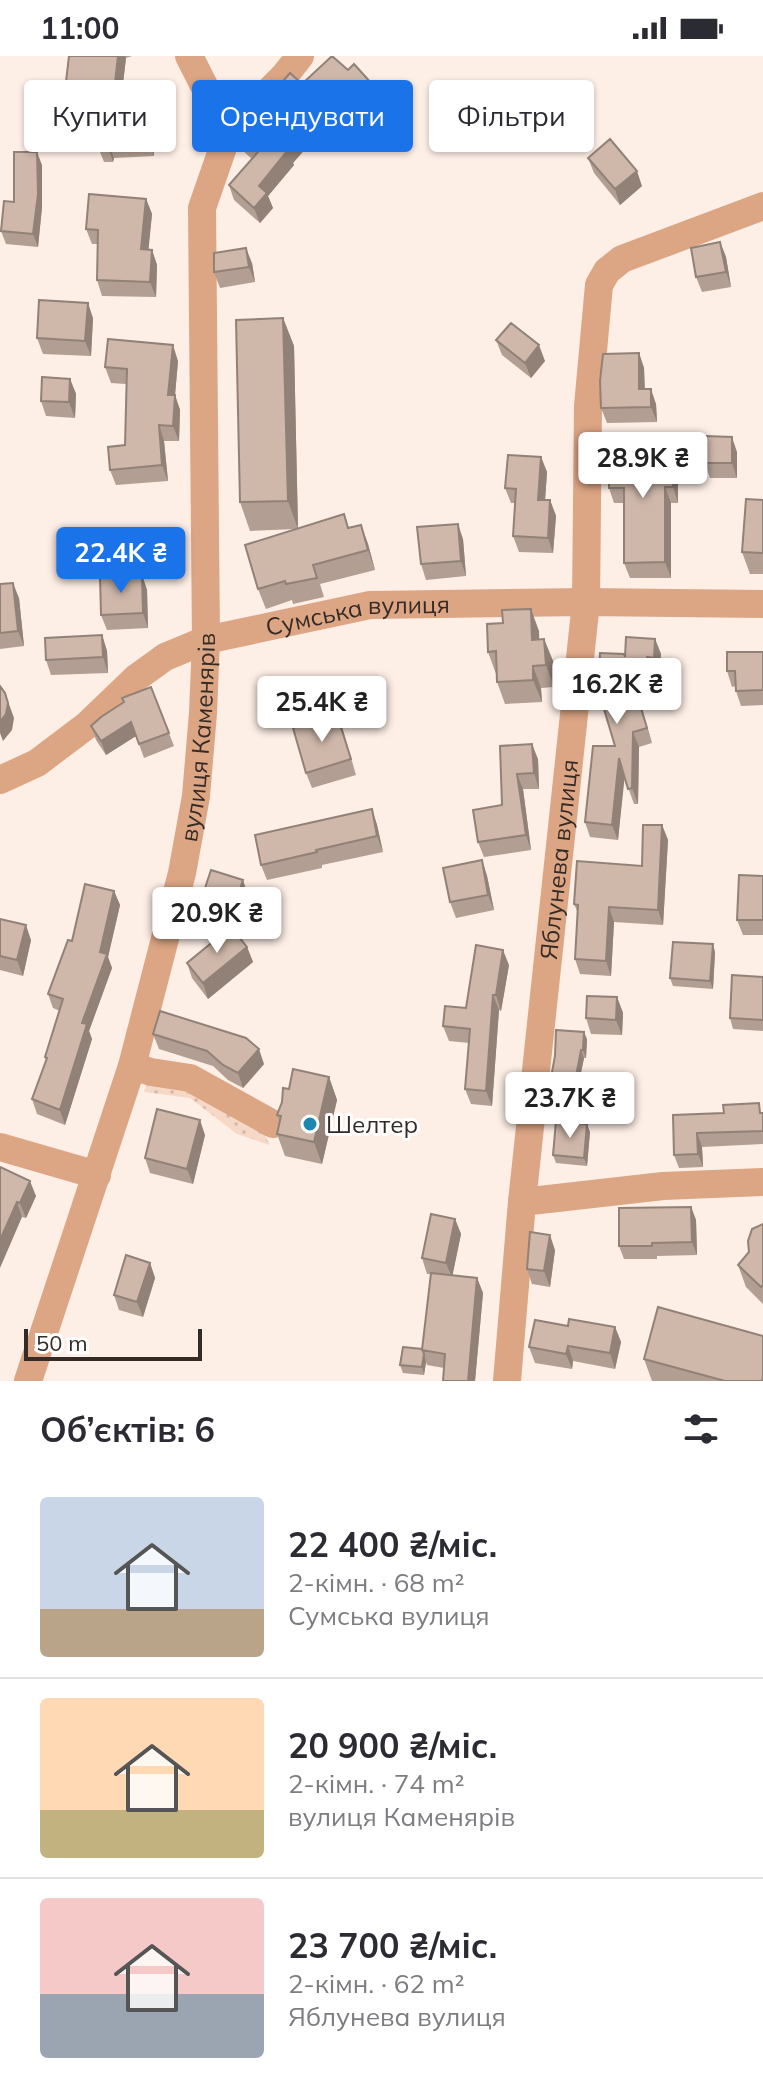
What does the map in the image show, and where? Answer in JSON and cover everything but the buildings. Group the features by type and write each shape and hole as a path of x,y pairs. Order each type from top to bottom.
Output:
{"street":[{"path":"189,56 201,80"},
{"name":"вулиця Каменярів","path":"280,80 300,56"},
{"name":"вулиця Каменярів","path":"28,1381 132,1066 182,873 196,796 206,640 202,208 221,152"},
{"name":"Яблунева вулиця","path":"507,1381 522,1202 586,602 588,406 599,285 607,271 622,259 763,206"},
{"name":"Сумська вулиця","path":"0,780 37,763 74,736 136,678 165,657 206,640 370,605 586,602 763,604"},
{"path":"132,1066 190,1078 273,1124"},
{"path":"0,1147 97,1175"},
{"path":"522,1202 663,1186 763,1182"}],"shaded area":[{"path":"147,1081 190,1087 262,1130 270,1145 237,1134 190,1098 144,1092"}],"place":[{"name":"Шелтер","path":"310,1124"}]}
